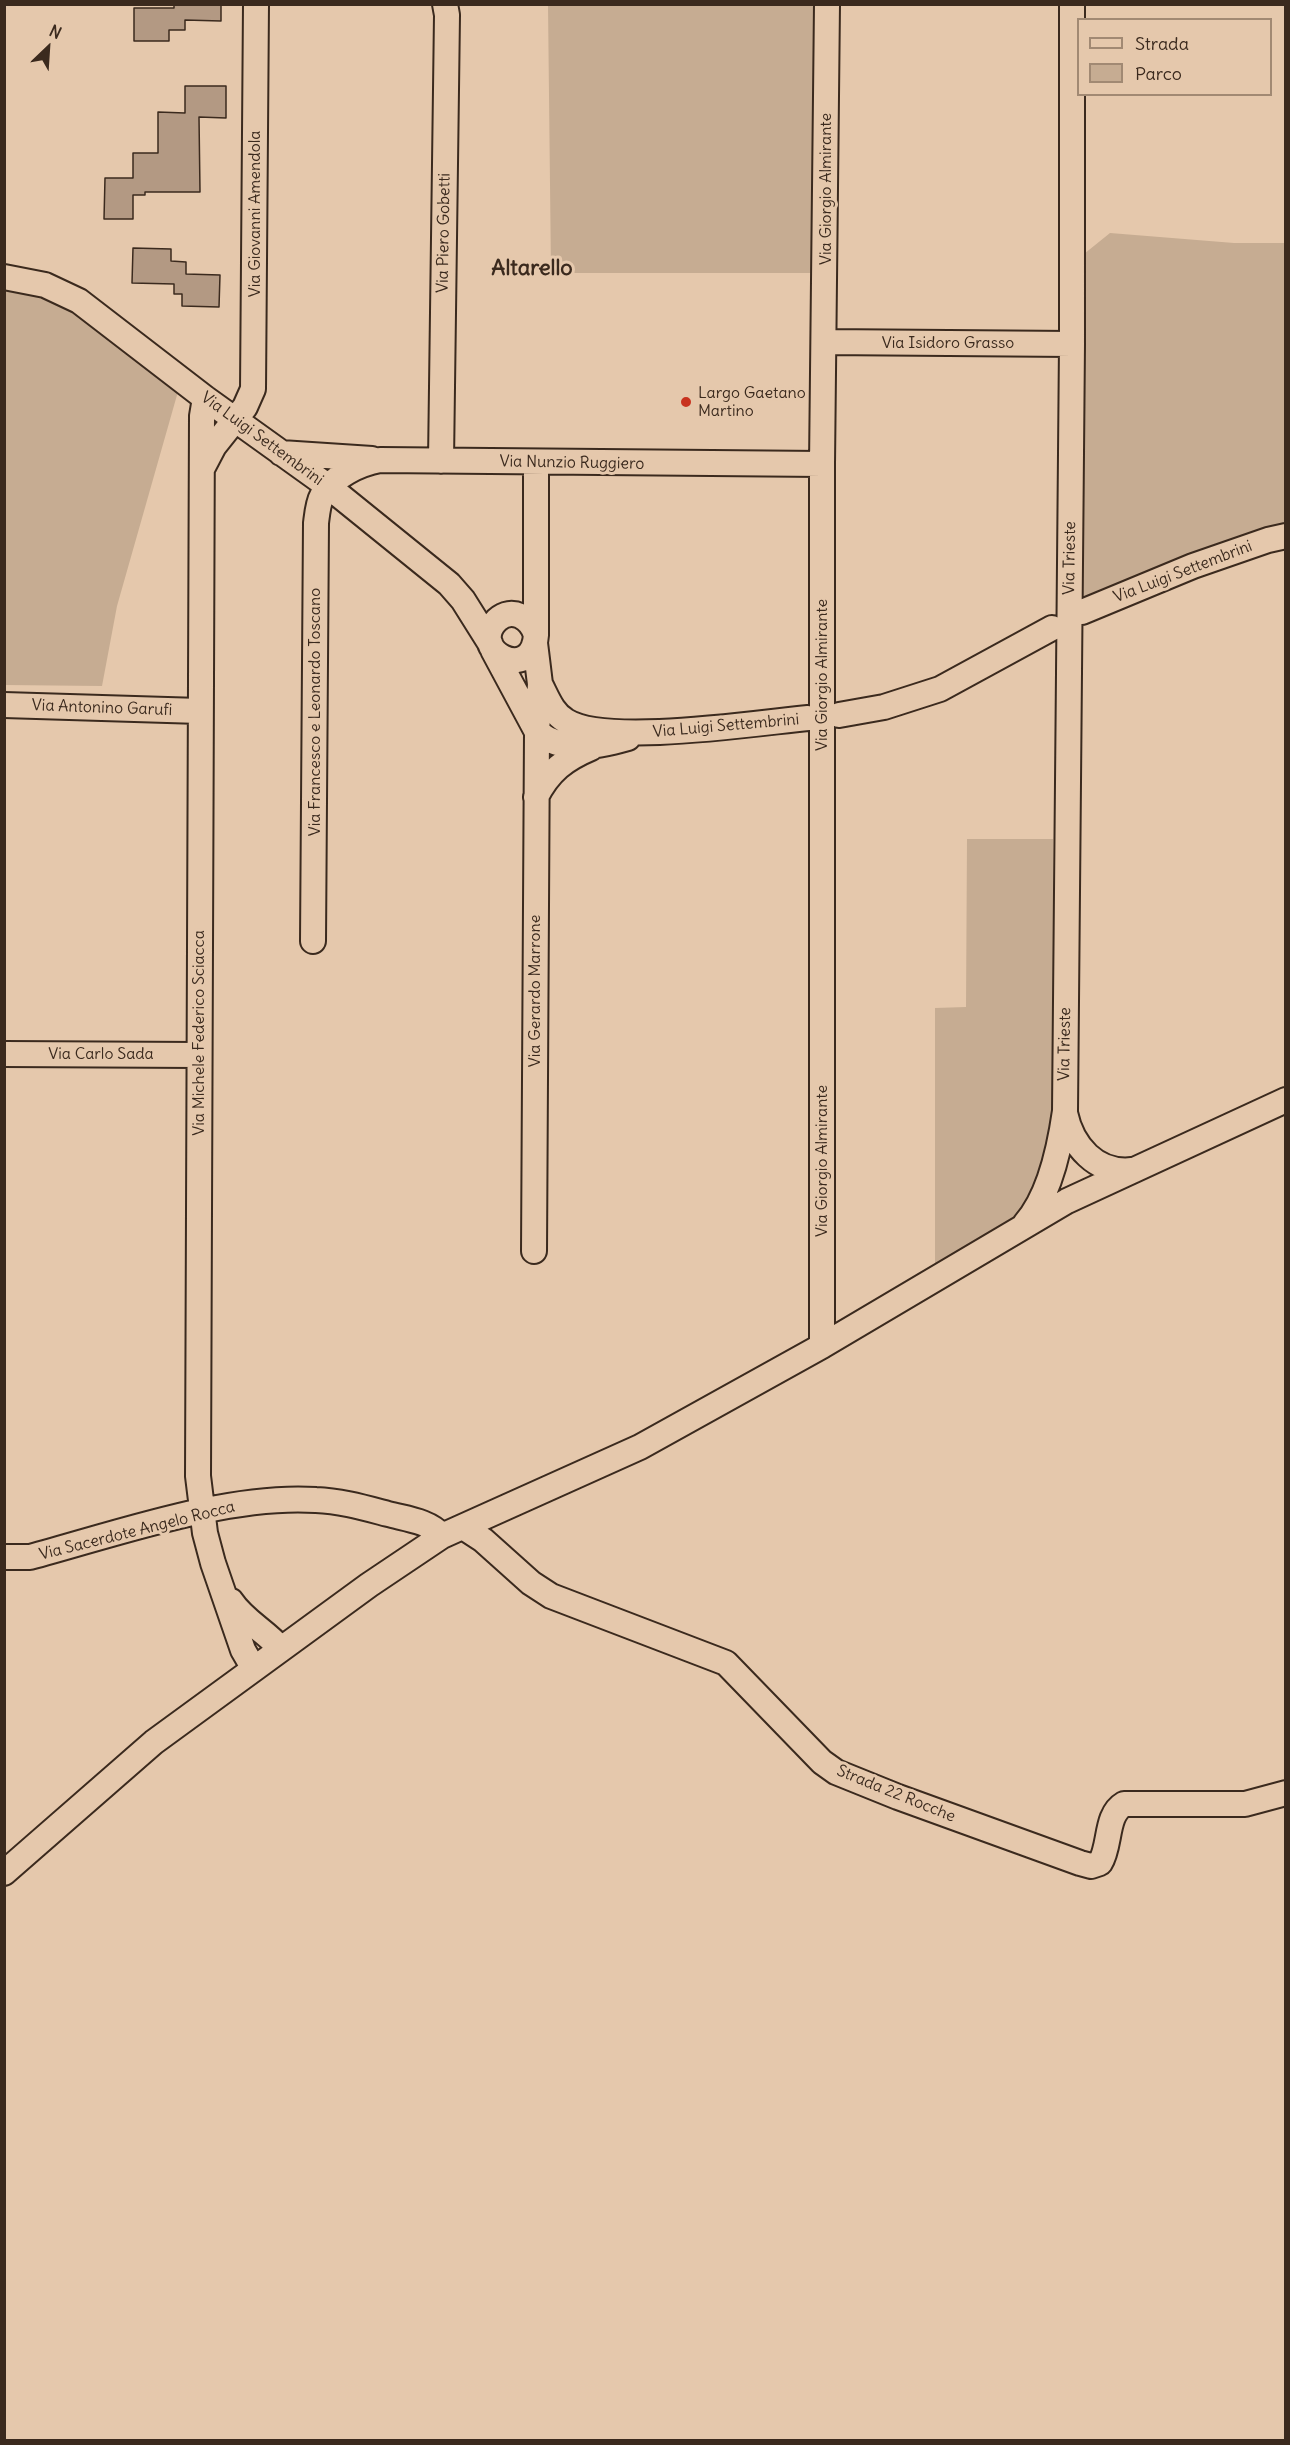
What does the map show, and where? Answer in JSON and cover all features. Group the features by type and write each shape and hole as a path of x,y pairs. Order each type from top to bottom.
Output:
{"street":[{"name":"Via Giovanni Amendola","path":"202,470 214,446 236,420 251,395 253,383 256,4"},
{"name":"Via Piero Gobetti","path":"441,461 447,15 445,4"},
{"name":"Via Giorgio Almirante","path":"822,1346 822,464 827,4"},
{"name":"Via Trieste","path":"1068,1148 1065,1111 1072,344 1072,4"},
{"name":"Via Luigi Settembrini","path":"4,277 45,285 79,301 205,398 329,487 449,584 463,600 491,647 537,732"},
{"name":"Via Isidoro Grasso","path":"825,342 1072,344"},
{"name":"Via Michele Federico Sciacca","path":"205,398 202,416 200,711 198,1476 202,1512 213,1563 225,1592"},
{"path":"281,453 380,460"},
{"name":"Via Nunzio Ruggiero","path":"329,487 352,468 380,460 822,464"},
{"path":"536,462 536,639 540,684 553,710 564,721 579,728 645,734"},
{"name":"Via Francesco e Leonardo Toscano","path":"313,941 316,524 321,497 329,487"},
{"name":"Via Luigi Settembrini","path":"1082,612 1193,566 1286,536"},
{"path":"508,614 524,617 530,621 536,639 527,656 513,661 498,656 491,647 491,628 495,621 508,614"},
{"path":"838,715 884,707 940,689 1052,628"},
{"name":"Via Gerardo Marrone","path":"534,1251 536,797 540,684"},
{"name":"Via Antonino Garufi","path":"4,705 200,711"},
{"name":"Via Luigi Settembrini","path":"645,734 808,718"},
{"path":"537,732 558,744 592,748"},
{"path":"536,797 546,779 570,757 592,748 645,734"},
{"name":"Via Carlo Sada","path":"4,1054 198,1054"},
{"path":"4,1873 154,1742 369,1585 452,1532 640,1447 822,1346 1077,1196 1286,1100"},
{"path":"1018,1230 1036,1209 1068,1148"},
{"path":"1068,1148 1102,1165 1121,1171 1132,1170"},
{"path":"1068,1148 1057,1179 1060,1188 1066,1193 1077,1196"},
{"name":"Via Sacerdote Angelo Rocca","path":"4,1557 30,1557 202,1512 271,1501 335,1501 452,1532"},
{"name":"Strada 22 Rocche","path":"452,1532 483,1540 531,1583 551,1596 726,1663 822,1762 836,1772 1080,1863 1091,1866 1100,1863 1105,1856 1113,1816 1117,1808 1124,1804 1245,1804 1286,1793"},
{"path":"225,1592 241,1614 267,1634 281,1649"},
{"path":"225,1592 243,1650 254,1669"}],"green space":[{"path":"548,5 814,5 814,273 551,273"},
{"path":"1110,233 1234,243 1285,243 1285,527 1227,541 1083,602 1079,258"},
{"path":"4,284 53,300 76,312 118,340 179,388 117,606 102,686 5,685"},
{"path":"967,839 1053,839 1053,1127 1037,1184 1022,1209 1015,1216 935,1265 935,1008 966,1007"}],"building":[{"path":"174,4 221,4 221,21 185,20 185,30 169,30 169,41 134,41 134,8 174,8"},
{"path":"185,86 226,86 226,118 199,117 200,192 145,192 145,195 133,195 133,219 104,219 105,178 133,178 133,153 158,153 158,112 185,113"},
{"path":"133,248 171,249 171,261 186,262 186,274 220,275 219,307 182,306 182,294 174,294 174,284 132,283"}],"place":[{"name":"Largo Gaetano Martino","path":"686,402"}],"district":[{"name":"Altarello","path":"532,269"}]}
